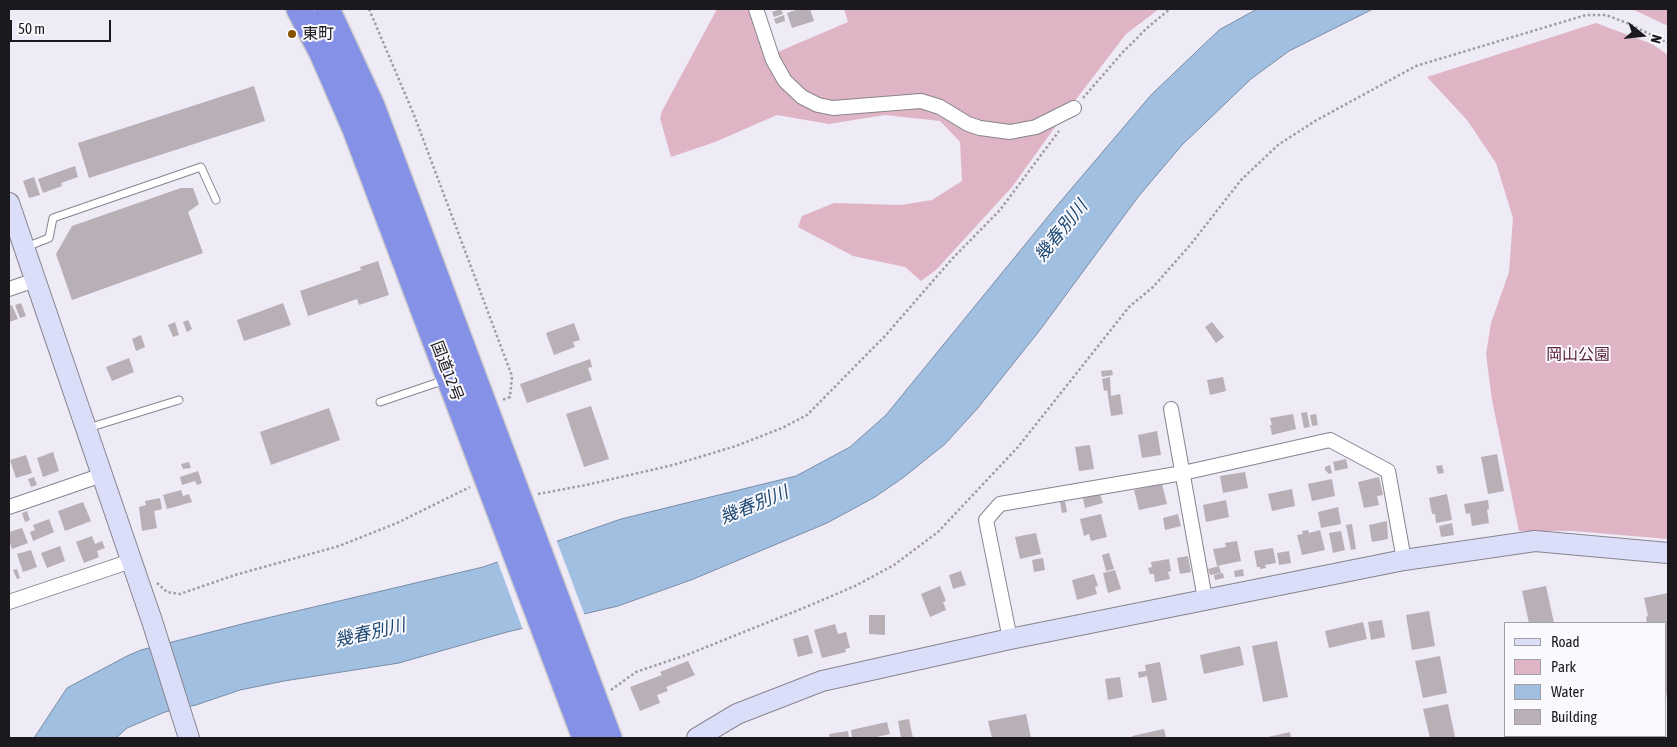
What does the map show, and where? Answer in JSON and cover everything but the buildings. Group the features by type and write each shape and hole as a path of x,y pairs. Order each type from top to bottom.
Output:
{"highway":[{"name":"国道12号","path":"299,9 322,53 355,128 488,478 518,515"},
{"name":"国道12号","path":"326,9 372,106 485,407 518,515 573,674 585,738"},
{"name":"国道12号","path":"573,674 594,699 609,738"}],"street":[{"path":"756,9 773,60 785,81 802,97 818,105 833,108 921,101 940,107 968,124 980,128 1010,132 1036,127 1074,108"},
{"path":"9,203 152,621 186,733"},
{"path":"9,289 35,280"},
{"path":"1171,409 1205,600"},
{"path":"1010,639 986,520 1000,504 1183,472 1330,440 1388,470 1404,560"},
{"path":"9,507 102,475"},
{"path":"697,738 737,714 822,681 1010,639 1404,560 1535,541 1668,553"},
{"path":"9,602 131,561"}],"lane":[{"path":"24,248 49,238 53,218 201,167 216,200"},
{"path":"380,402 450,378"},
{"path":"86,429 179,400"}],"path":[{"path":"368,9 414,115 512,376 510,397 485,407"},
{"path":"518,515 537,494 618,479 674,465 736,446 782,428 807,415 885,336 948,264 1000,210 1058,134 1074,108 1123,52 1147,28 1170,9"},
{"path":"594,699 614,688 636,672 689,654 855,586 894,565 938,532 1018,447 1129,307 1153,287 1192,244 1241,180 1278,145 1315,121 1416,66 1586,15 1606,16 1627,22 1668,43"},
{"path":"131,561 167,592 180,594 235,575 339,546 397,523 488,478"}],"green space":[{"path":"717,9 751,9 766,57 848,22 844,9 1159,9 1126,34 1012,187 936,270 921,281 905,267 853,256 798,227 802,216 834,203 901,205 932,200 962,181 960,142 940,121 885,115 829,124 777,115 715,142 671,157 660,118 662,111"},
{"path":"1632,9 1668,9 1668,26"},
{"name":"岡山公園","path":"1596,23 1652,44 1668,55 1668,539 1573,531 1519,531 1492,400 1486,354 1491,323 1509,272 1513,218 1496,163 1467,120 1427,77"}],"water":[{"name":"幾春別川","path":"1257,9 1373,9 1289,51 1251,79 1182,145 1138,197 1040,330 977,409 945,444 904,477 875,497 827,523 691,580 618,606 507,632 399,663 284,681 240,690 196,705 165,712 127,728 116,738 34,738 67,688 141,650 483,567 621,519 796,476 850,447 886,415 1055,208 1151,95 1219,30"}],"pier":[{"path":"556,539 585,616 523,630 497,560"}],"place":[{"name":"東町","path":"292,34"}]}
